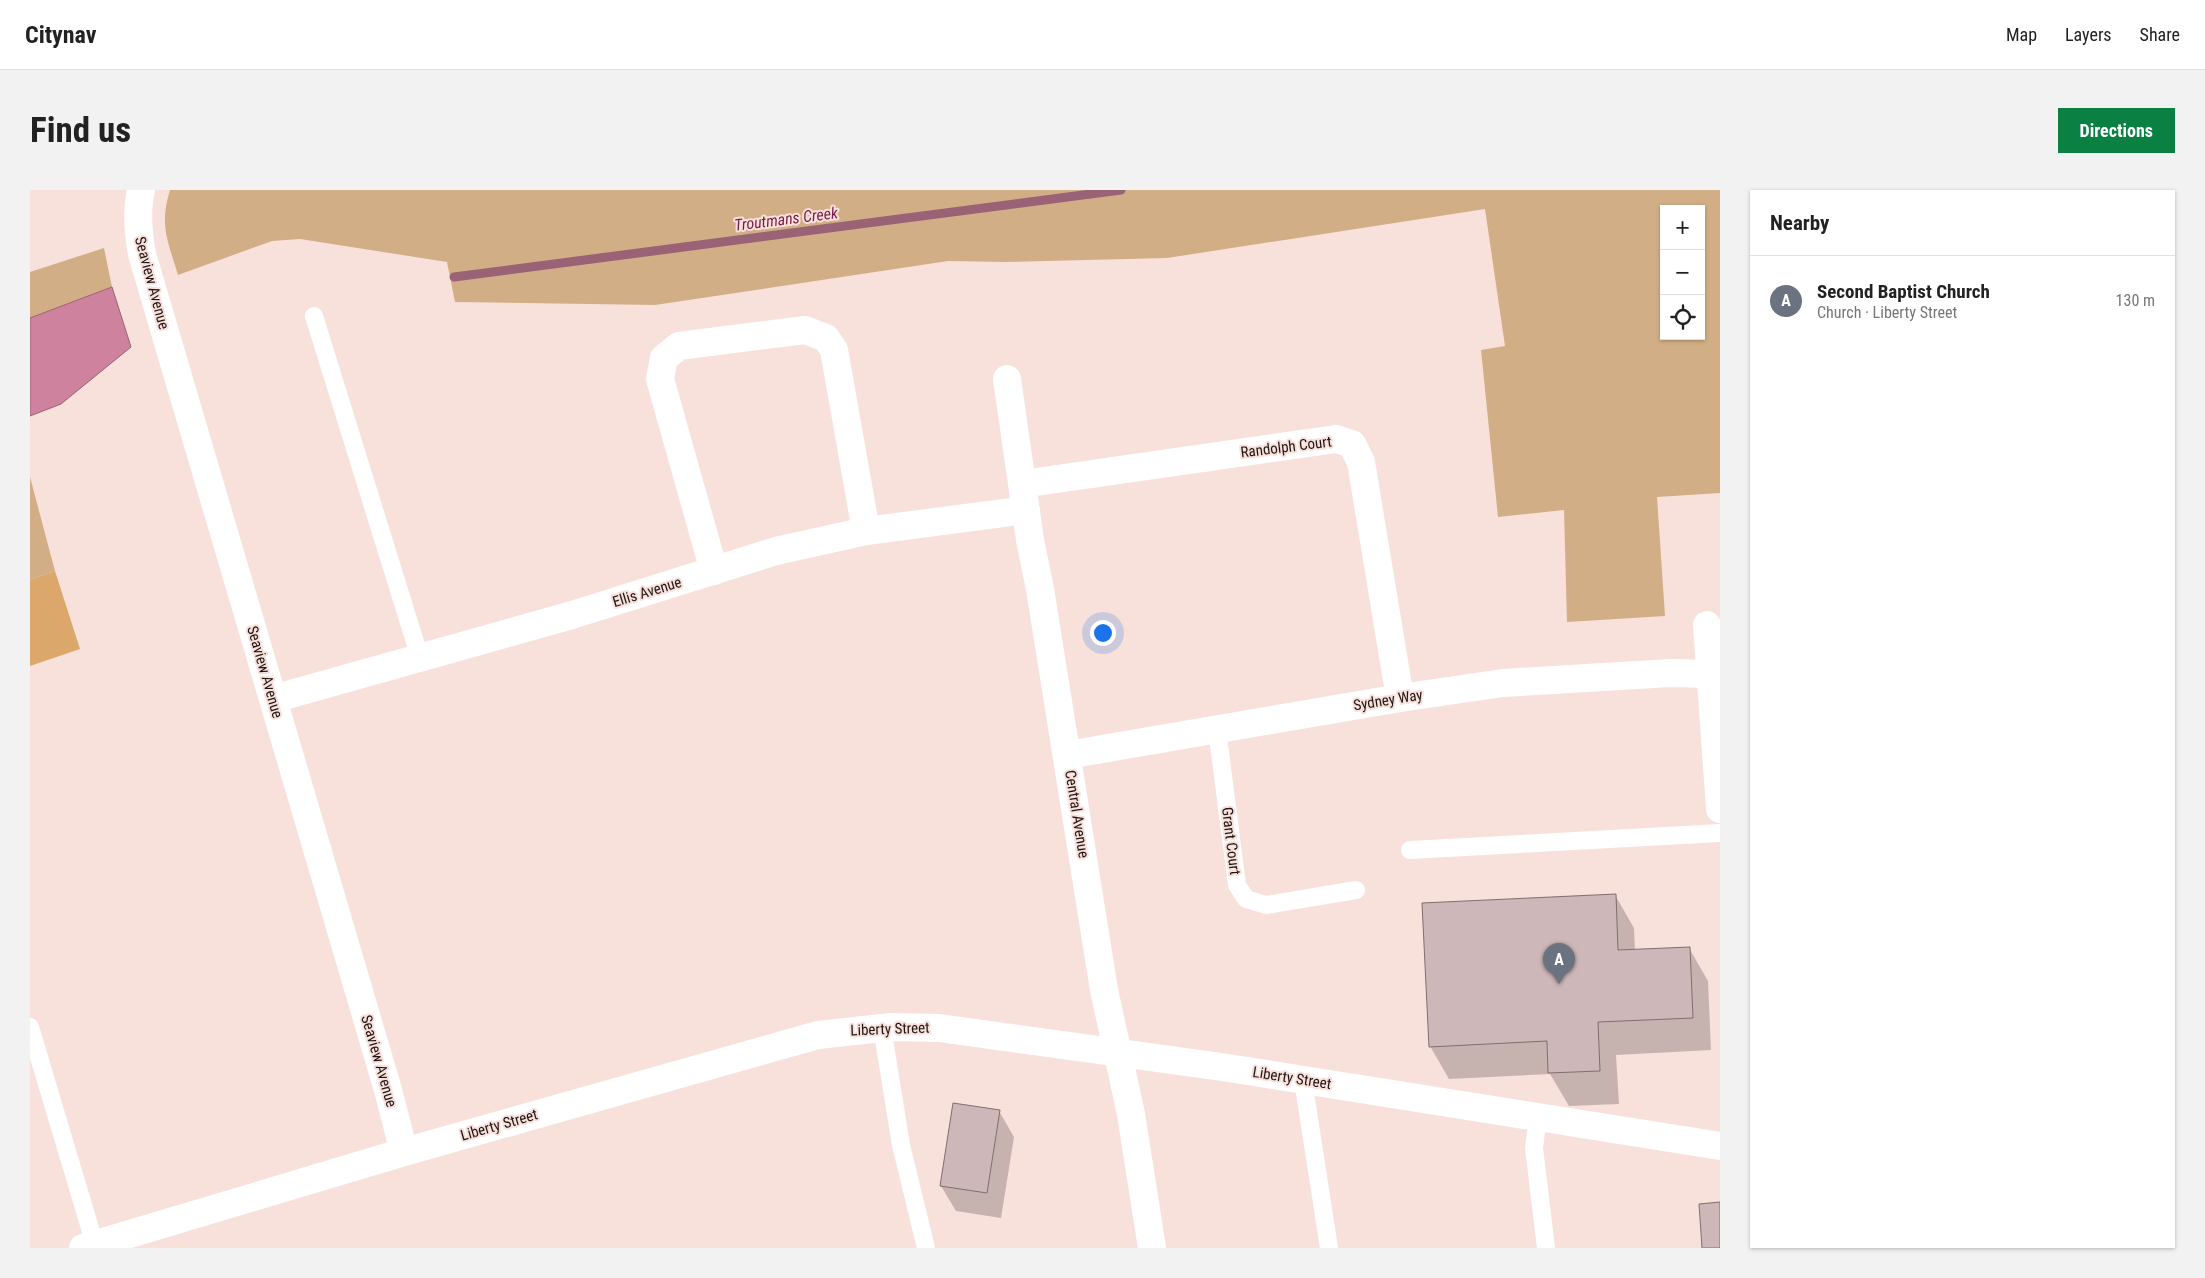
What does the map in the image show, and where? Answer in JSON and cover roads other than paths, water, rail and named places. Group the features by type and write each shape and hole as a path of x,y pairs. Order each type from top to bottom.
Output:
{"street":[{"name":"Seaview Avenue","path":"141,190 138,202 138,234 142,254 388,1090 404,1152"},
{"path":"714,570 660,379 664,358 679,346 805,330 826,338 834,350 866,531"},
{"name":"Central Avenue","path":"1007,379 1026,510 1104,990 1131,1114 1152,1248"},
{"name":"Randolph Court","path":"1022,484 1336,439 1352,444 1361,462 1400,698"},
{"name":"Ellis Avenue","path":"273,699 572,615 776,551 866,531 1026,510"},
{"path":"1707,625 1720,809"},
{"name":"Sydney Way","path":"1067,755 1400,698 1503,683 1670,673 1711,674"},
{"name":"Liberty Street","path":"89,1246 404,1152 818,1035 882,1027 939,1028 1303,1080 1720,1146"}],"lane":[{"path":"314,316 420,658"},
{"name":"Grant Court","path":"1217,729 1237,886 1246,899 1266,904 1356,890"},
{"path":"1410,850 1720,833"},
{"path":"30,1027 89,1246"},
{"path":"882,1027 901,1145 926,1248"},
{"path":"1303,1080 1328,1248"},
{"path":"1538,1116 1534,1148 1546,1248"}],"waterway":[{"name":"Troutmans Creek","path":"454,277 1121,190"}],"place":[{"name":"Second Baptist Church","path":"1559,984"}]}
